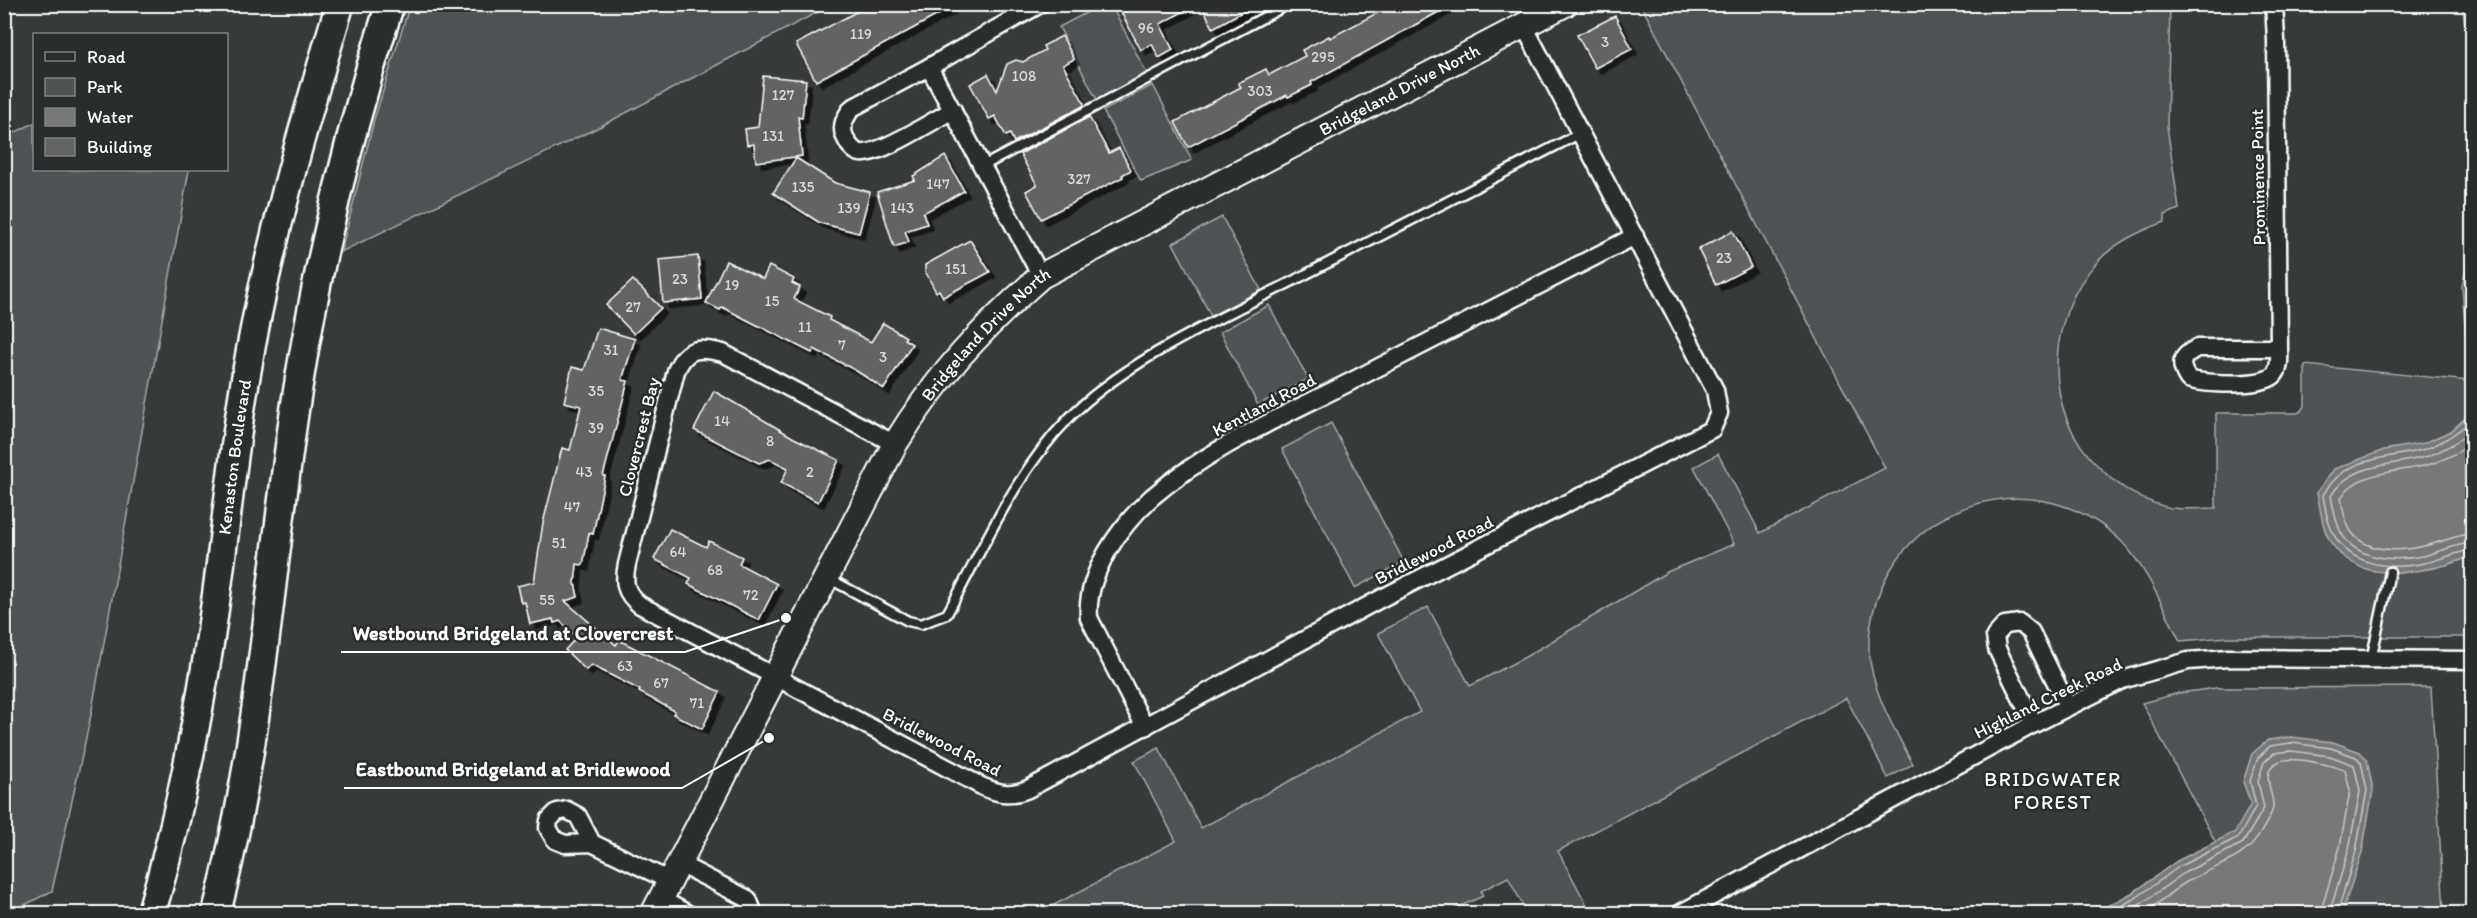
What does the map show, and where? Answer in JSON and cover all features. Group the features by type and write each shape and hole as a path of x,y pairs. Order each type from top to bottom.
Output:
{"main road":[{"name":"Kenaston Boulevard","path":"151,914 180,804 194,732 208,653 246,375 260,300 303,126 340,4"},
{"path":"216,914 251,743 297,395 314,296 348,147 390,4"}],"street":[{"path":"953,110 877,151 859,153 849,146 842,132 844,119 852,108 1040,4"},
{"name":"Bridgeland Drive North","path":"666,889 825,576 895,444 941,376 999,313 1041,276 1565,4"},
{"name":"Prominence Point","path":"2274,4 2280,348 2279,366 2275,375 2259,381 2200,383 2187,379 2182,369 2182,360 2187,353 2197,348 2280,348"},
{"name":"Bridlewood Road","path":"775,677 983,787 1004,795 1016,794 1145,727 1382,598 1712,429 1719,413 1715,390 1524,26"},
{"path":"929,67 1041,276"},
{"name":"Kentland Road","path":"1145,727 1089,618 1088,605 1101,565 1113,543 1151,498 1204,459 1285,415 1635,236"},
{"name":"Clovercrest Bay","path":"775,677 640,605 626,589 624,578 627,564 676,371 682,357 694,350 708,349 723,353 895,444"},
{"path":"2034,724 1997,649 1995,636 2005,624 2020,623 2031,632 2068,707"},
{"name":"Highland Creek Road","path":"1679,914 2034,724 2122,680 2188,661 2228,658 2472,660"},
{"path":"592,843 666,889 688,914"},
{"path":"666,889 748,899 754,914"}],"lane":[{"path":"983,166 1289,4"},
{"path":"825,576 908,621 921,624 947,614 1002,509 1034,458 1069,418 1102,388 1139,364 1231,312 1581,133"},
{"path":"2370,660 2390,572"}],"green space":[{"path":"410,4 831,5 601,126 341,252 374,120"},
{"path":"1101,5 1111,5 1147,74 1097,100 1059,27"},
{"path":"1641,5 2170,5 2167,126 2179,209 2165,215 2165,222 2138,233 2113,248 2098,261 2080,284 2068,310 2060,337 2057,365 2059,393 2067,420 2081,446 2100,468 2132,493 2171,508 2216,508 2216,413 2297,413 2302,411 2305,406 2305,365 2469,381 2462,286 2472,245 2472,637 2228,637 2180,641 2146,575 2120,540 2092,519 2061,505 2029,499 1996,500 1965,508 1936,523 1910,544 1889,572 1880,590 1871,620 1869,651 1871,666 1885,710 1913,764 1888,778 1846,698 1558,851 1591,913 1527,913 1508,877 1481,891 1483,896 1445,913 1037,914 1176,841 1134,761 1159,748 1201,828 1420,712 1378,633 1428,607 1470,686 1527,656 1667,572 1734,544 1694,467 1718,454 1760,533 1885,468"},
{"path":"2462,5 2472,5 2472,153 2467,130 2471,67"},
{"path":"1153,85 1192,160 1141,181 1103,111"},
{"path":"33,124 33,171 189,171 91,715 52,891 5,914 4,138"},
{"path":"1222,217 1261,290 1211,316 1173,243"},
{"path":"1269,305 1308,379 1258,405 1220,332"},
{"path":"1331,423 1404,562 1355,588 1282,449"},
{"path":"2431,687 2444,913 2096,914 2216,843 2142,703 2179,693 2216,688"}],"water":[{"path":"2472,266 2472,362 2466,301"},
{"path":"2472,412 2472,555 2434,568 2389,572 2363,568 2341,554 2331,543 2325,530 2317,492 2334,469 2384,450 2424,443 2451,431"},
{"path":"2291,737 2333,742 2360,752 2367,760 2373,790 2362,852 2342,913 2094,913 2134,892 2177,861 2235,832 2251,804 2243,782 2252,754 2268,740"}],"building":[{"path":"871,4 958,4 816,81 796,44"},
{"path":"1136,4 1197,4 1160,24 1173,50 1159,58 1152,44 1141,50 1121,12"},
{"path":"1201,4 1256,4 1213,28"},
{"path":"1394,4 1453,4 1311,82 1312,85 1288,97 1287,95 1188,147 1175,122 1241,87 1238,83 1266,69 1269,75 1305,56 1302,50"},
{"path":"1615,16 1632,49 1595,68 1577,35"},
{"path":"1062,36 1074,59 1063,65 1084,103 1083,106 1014,142 1010,134 1006,136 995,116 989,119 970,84 988,74 997,91 1007,64 1016,60 1023,62 1045,50 1043,46"},
{"path":"763,76 806,80 802,118 798,117 802,156 756,162 754,144 747,145 745,129 758,127"},
{"path":"1089,117 1109,153 1119,148 1131,170 1122,175 1123,177 1041,219 1026,191 1037,185 1020,154"},
{"path":"945,156 964,191 923,213 927,224 905,231 909,242 894,247 877,192 915,180 913,176"},
{"path":"796,158 835,183 870,192 859,233 820,223 773,193"},
{"path":"1733,231 1751,267 1716,285 1698,249"},
{"path":"970,240 990,272 943,297 939,290 936,292 925,271 925,265"},
{"path":"698,256 702,299 663,303 659,260"},
{"path":"726,261 763,279 769,266 794,279 792,283 800,287 794,299 830,317 829,320 871,342 883,323 906,337 904,339 912,344 884,389 855,370 814,349 812,353 722,307 720,310 706,303"},
{"path":"633,280 661,308 634,334 606,305"},
{"path":"598,328 635,339 622,380 628,381 603,476 605,476 593,534 589,533 583,565 577,564 575,583 578,597 565,601 616,645 619,640 720,692 702,729 673,714 675,711 639,692 640,690 591,665 586,670 565,650 577,637 560,621 554,623 553,619 530,624 525,602 521,603 517,586 534,582 543,523 562,448 570,450 581,406 564,402 572,367 584,370"},
{"path":"714,391 794,438 839,460 818,502 781,483 788,468 770,459 759,463 694,430"},
{"path":"670,529 706,547 709,541 742,557 739,564 777,584 759,620 688,584 691,578 654,559"}],"place":[{"name":"Westbound Bridgeland at Clovercrest","path":"786,618"},
{"name":"Eastbound Bridgeland at Bridlewood","path":"769,738"}],"district":[{"name":"BRIDGWATER FOREST","path":"2053,790"}]}
